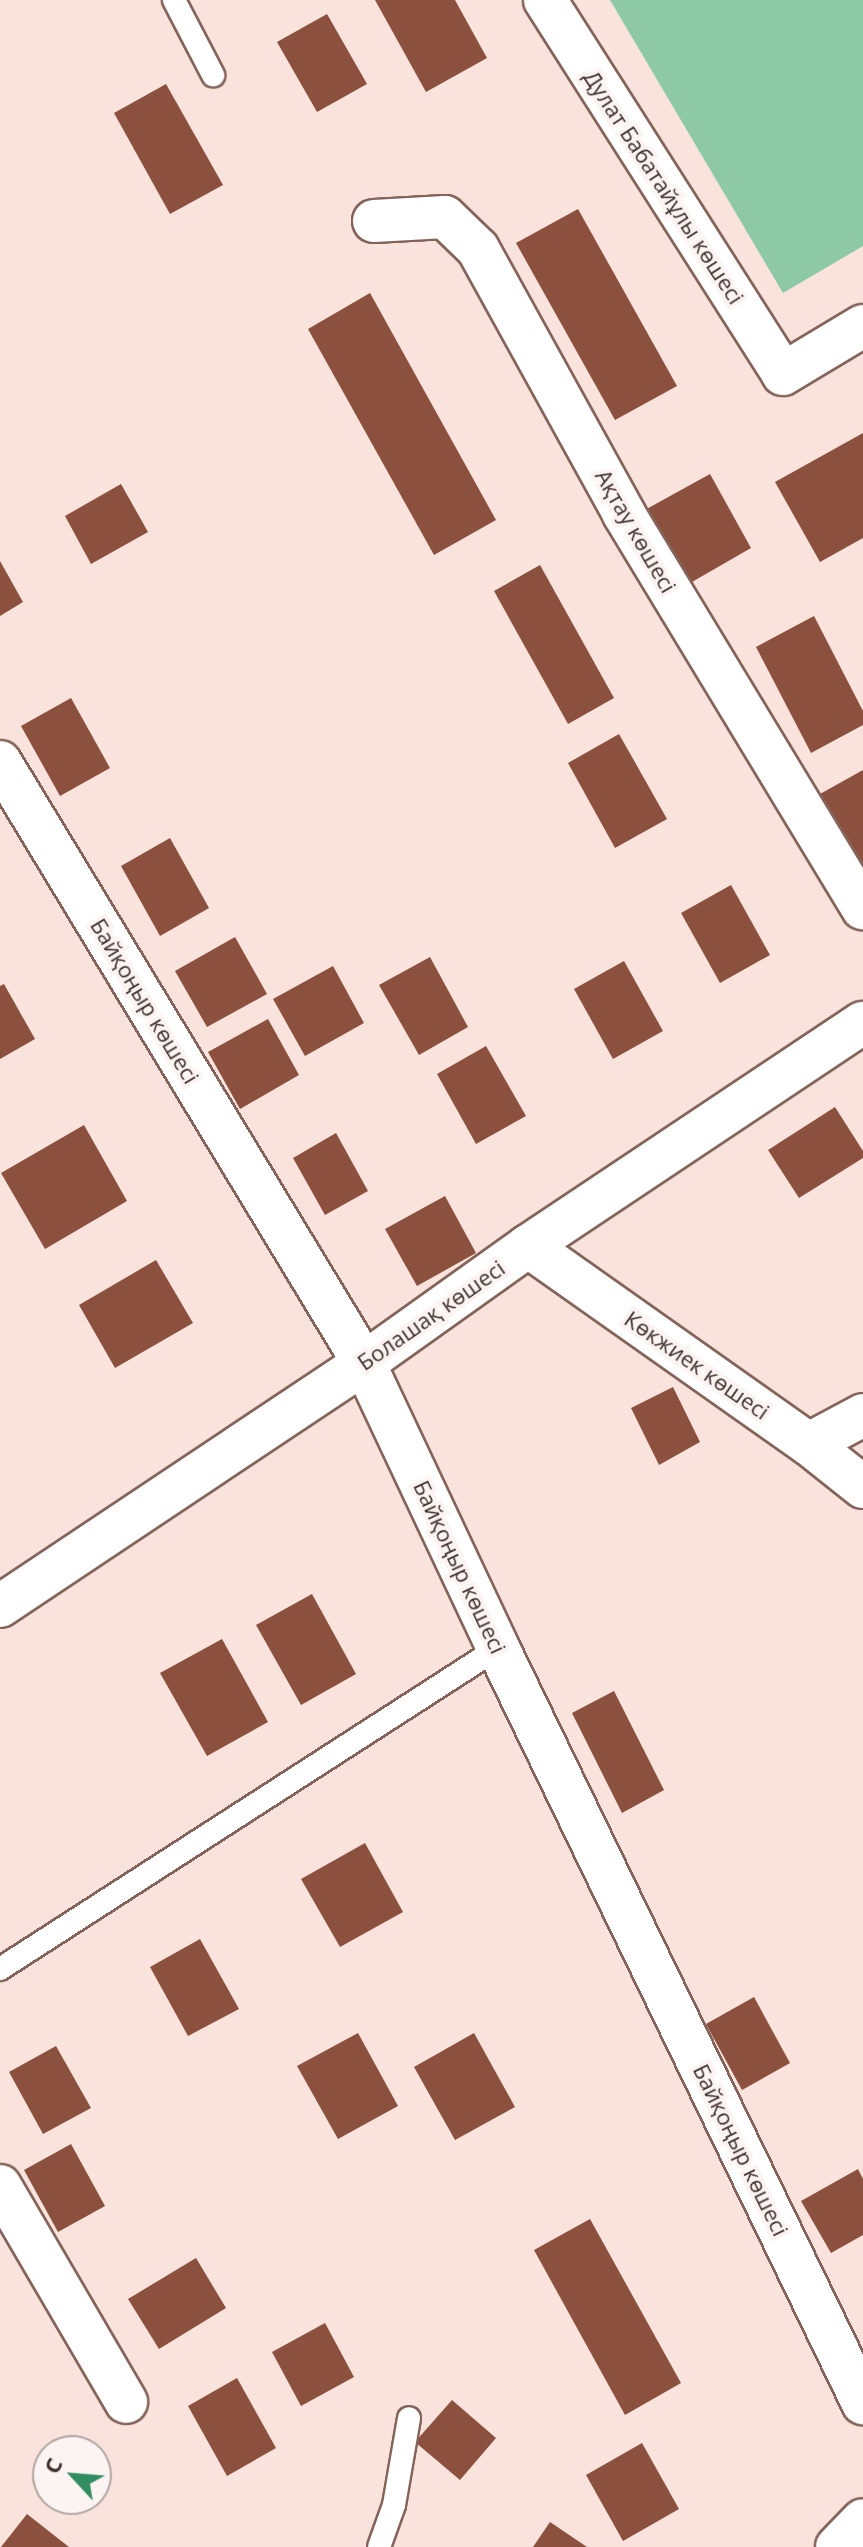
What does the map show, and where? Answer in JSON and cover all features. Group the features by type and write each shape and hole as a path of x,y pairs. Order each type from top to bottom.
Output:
{"street":[{"name":"Дулат Бабатайұлы көшесі","path":"545,0 783,374 863,326"},
{"name":"Ақтау көшесі","path":"374,221 445,217 478,249 624,514 863,908"},
{"name":"Байқоңыр көшесі","path":"0,762 364,1363 498,1648 863,2403"},
{"name":"Болашақ көшесі","path":"0,1606 364,1363 528,1246 863,1023"},
{"name":"Көкжиек көшесі","path":"528,1246 809,1444 863,1487"},
{"path":"809,1444 863,1415"},
{"path":"0,2186 126,2402"},
{"path":"837,2547 863,2520"}],"lane":[{"path":"174,0 213,75"},
{"path":"0,1969 498,1648"},
{"path":"379,2547 394,2505 409,2418"}],"green space":[{"path":"610,0 863,0 863,246 783,293"}],"building":[{"path":"375,0 455,0 487,58 426,92"},
{"path":"327,14 367,84 317,112 277,42"},
{"path":"166,84 223,185 170,214 114,113"},
{"path":"578,209 677,386 615,420 516,243"},
{"path":"370,293 496,520 434,555 308,329"},
{"path":"863,433 863,538 820,562 775,482"},
{"path":"710,474 751,548 685,586 643,511"},
{"path":"121,484 148,532 91,564 65,516"},
{"path":"0,561 23,602 0,616"},
{"path":"540,565 614,698 568,724 494,591"},
{"path":"814,616 863,711 863,725 811,753 756,647"},
{"path":"71,698 110,768 60,796 21,726"},
{"path":"619,734 667,819 615,848 568,763"},
{"path":"863,770 863,870 820,794"},
{"path":"170,838 209,908 160,936 121,866"},
{"path":"731,885 770,955 720,983 681,913"},
{"path":"235,937 267,994 207,1027 175,971"},
{"path":"430,957 468,1027 419,1055 379,985"},
{"path":"624,961 663,1031 613,1059 574,989"},
{"path":"333,966 364,1023 305,1056 273,999"},
{"path":"4,984 35,1039 0,1059 0,986"},
{"path":"268,1019 299,1075 240,1109 208,1052"},
{"path":"486,1046 526,1116 476,1144 437,1074"},
{"path":"835,1107 863,1151 863,1158 799,1198 768,1150"},
{"path":"84,1125 127,1201 45,1249 1,1173"},
{"path":"336,1133 368,1191 325,1215 293,1158"},
{"path":"445,1196 476,1253 417,1286 385,1229"},
{"path":"156,1260 193,1323 115,1368 79,1305"},
{"path":"673,1387 700,1442 659,1465 631,1408"},
{"path":"312,1594 356,1674 301,1705 256,1625"},
{"path":"222,1639 268,1722 207,1756 160,1673"},
{"path":"614,1691 664,1790 622,1813 572,1713"},
{"path":"365,1843 403,1912 340,1947 301,1879"},
{"path":"200,1939 239,2009 188,2036 150,1967"},
{"path":"754,1997 790,2063 742,2090 706,2024"},
{"path":"358,2033 398,2106 338,2139 297,2066"},
{"path":"474,2033 515,2107 455,2140 414,2067"},
{"path":"56,2046 91,2108 43,2134 9,2072"},
{"path":"71,2144 105,2206 58,2232 24,2170"},
{"path":"858,2169 863,2179 863,2235 831,2253 801,2201"},
{"path":"590,2219 681,2383 625,2415 534,2250"},
{"path":"196,2258 226,2308 159,2349 128,2299"},
{"path":"325,2323 354,2377 301,2406 272,2352"},
{"path":"237,2378 276,2448 227,2476 188,2406"},
{"path":"452,2400 496,2438 460,2480 415,2442"},
{"path":"642,2443 679,2509 623,2541 586,2475"},
{"path":"27,2514 69,2547 1,2547"},
{"path":"550,2522 587,2547 533,2547"}]}
